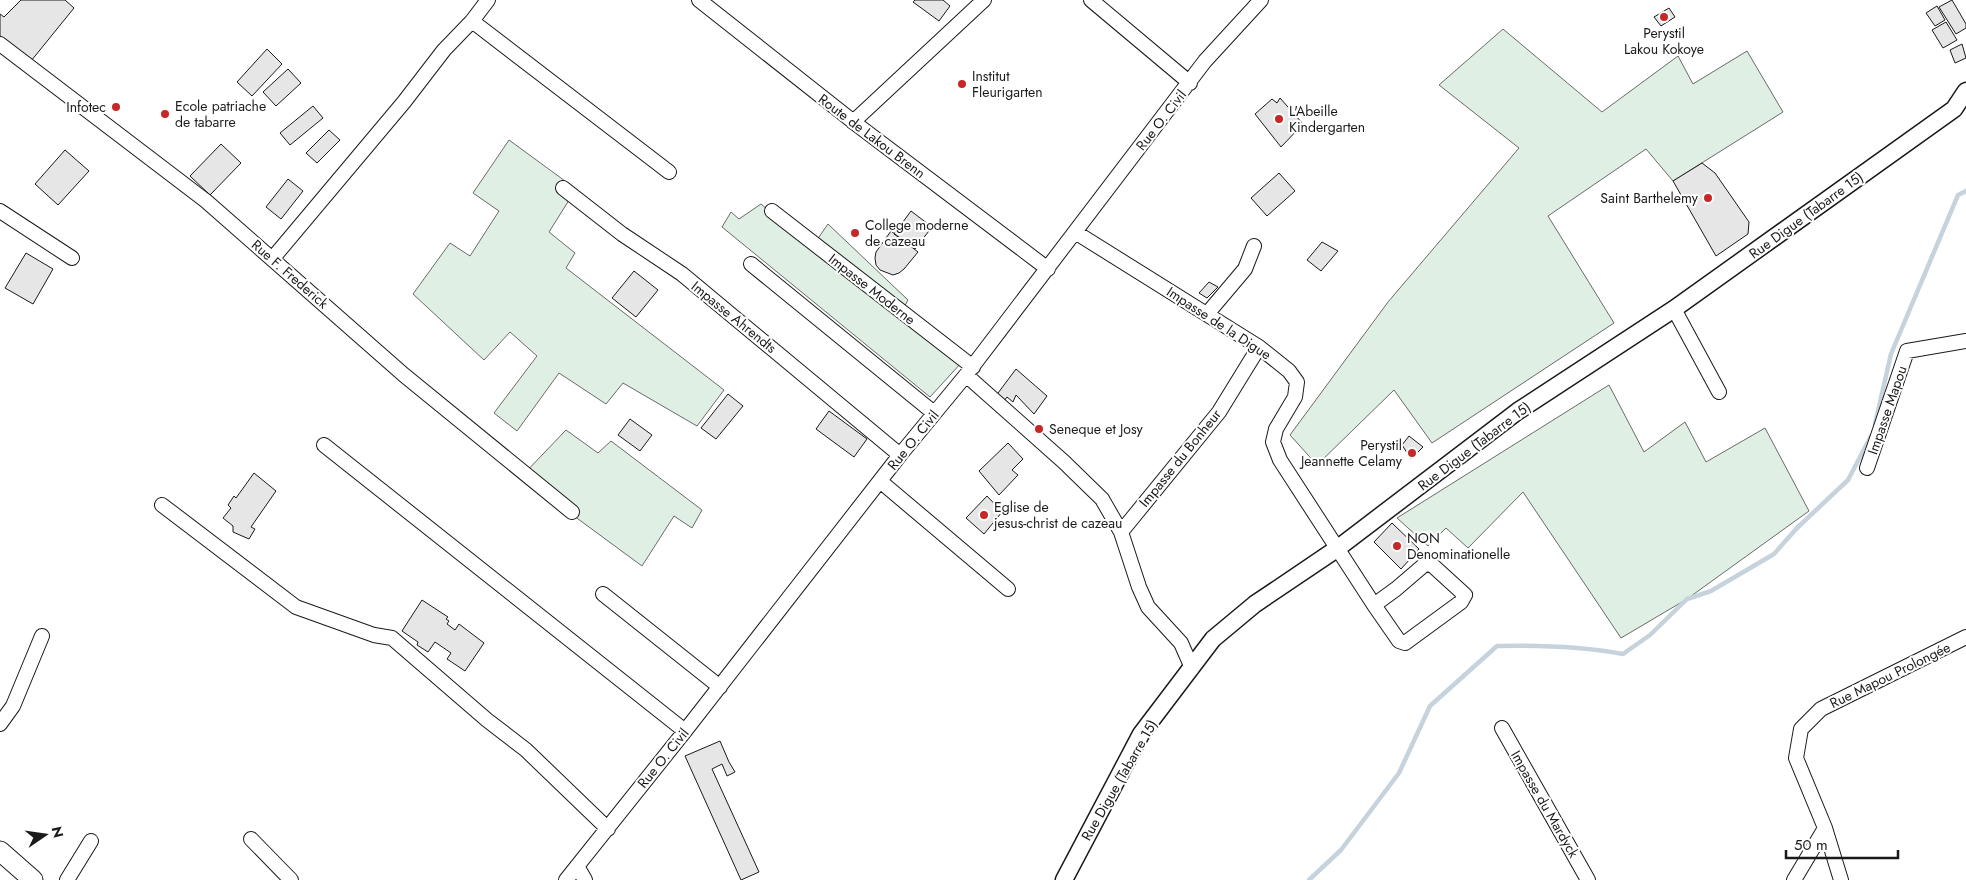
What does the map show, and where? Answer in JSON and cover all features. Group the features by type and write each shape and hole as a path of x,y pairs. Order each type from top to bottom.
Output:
{"main road":[{"path":"0,851 33,880"}],"street":[{"path":"273,258 404,102 444,50 472,21 488,0"},
{"name":"Route de Lakou Brenn","path":"699,0 853,122 1048,269"},
{"path":"853,122 984,0"},
{"path":"1091,0 1190,83"},
{"name":"Rue O. Civil","path":"566,880 720,687 900,455 969,371 1205,62 1261,0"},
{"path":"472,21 669,172"},
{"name":"Rue F. Frederick","path":"0,44 206,200 404,375 572,512"},
{"name":"Rue Digue (Tabarre 15)","path":"1064,880 1141,734 1213,639 1255,604 1338,548 1518,411 1674,309 1954,109 1966,91"},
{"name":"Impasse Ahrendts","path":"563,188 622,234 682,274 900,455"},
{"name":"Impasse Moderne","path":"772,211 969,371"},
{"path":"0,212 72,258"},
{"name":"Impasse de la Digue","path":"1075,232 1259,346 1290,371 1298,382 1295,397 1276,429 1273,442 1280,460 1338,548"},
{"path":"1207,314 1244,269 1254,246"},
{"path":"751,264 934,413"},
{"path":"1674,309 1719,392"},
{"name":"Impasse Mapou","path":"1867,468 1907,350 1966,341"},
{"name":"Impasse du Bonheur","path":"1121,532 1219,412 1259,346"},
{"path":"969,371 1102,499 1121,532 1148,607 1181,643 1192,668"},
{"path":"324,446 685,731"},
{"path":"880,481 1008,589"},
{"path":"162,505 296,607 374,635 392,638 487,720 526,750 608,828"},
{"path":"1338,548 1374,605 1399,640 1405,642 1461,602 1465,595 1431,564 1428,564 1424,565 1374,605"},
{"path":"603,594 720,687"},
{"path":"0,724 13,706 42,636"},
{"name":"Rue Mapou Prolongée","path":"1841,880 1825,828 1796,758 1801,729 1821,709 1966,637"},
{"name":"Impasse du Mardyck","path":"1502,728 1588,880"},
{"path":"1794,880 1825,828"},
{"path":"252,839 292,880"},
{"path":"67,880 91,841"},
{"path":"577,866 585,880"}],"green space":[{"path":"1503,29 1602,112 1678,56 1693,84 1747,51 1783,112 1673,181 1646,149 1548,216 1614,323 1432,443 1394,390 1317,465 1290,435 1388,302 1519,148 1439,85"},
{"path":"509,140 576,189 549,232 575,253 566,268 724,390 697,426 623,383 606,404 559,373 517,431 494,413 537,356 510,332 484,360 413,294 450,243 470,256 499,211 473,193"},
{"path":"761,204 812,247 828,224 908,300 903,309 962,362 930,397 722,227 731,212 739,219"},
{"path":"1609,385 1644,452 1685,422 1706,462 1765,428 1809,511 1687,599 1621,638 1523,492 1468,548 1446,528 1428,546 1397,518"},
{"path":"566,430 598,453 611,441 702,510 692,528 674,516 642,566 521,477"}],"building":[{"path":"21,0 65,0 74,8 31,61 0,36 0,14 4,17"},
{"path":"915,0 943,0 950,6 939,21 913,2"},
{"path":"1952,0 1966,24 1966,28 1956,34 1939,7"},
{"path":"1937,6 1945,20 1935,26 1926,13"},
{"name":"Perystil Lakou Kokoye","path":"1669,8 1675,17 1661,26 1654,17"},
{"path":"1946,22 1957,40 1943,48 1932,30"},
{"path":"1962,44 1966,58 1955,63 1950,50"},
{"path":"267,49 282,64 252,96 237,82"},
{"path":"288,69 301,83 276,106 263,92"},
{"name":"L'Abeille Kindergarten","path":"1280,98 1303,124 1281,147 1255,114 1272,99 1277,103"},
{"path":"313,106 323,118 290,145 280,133"},
{"path":"329,130 340,140 317,163 306,153"},
{"path":"221,144 241,163 210,195 190,176"},
{"path":"65,150 89,171 58,205 35,184"},
{"name":"Saint Barthelemy","path":"1702,163 1715,173 1749,222 1748,234 1716,256 1673,181"},
{"path":"1279,173 1295,191 1267,216 1251,198"},
{"path":"288,179 303,191 281,219 266,207"},
{"path":"911,211 932,227 915,249 894,234"},
{"path":"891,231 918,252 904,269 893,275 880,270 876,265 875,258 876,252"},
{"path":"1322,242 1338,251 1321,271 1307,260"},
{"path":"26,253 53,269 33,304 5,288"},
{"path":"634,271 658,290 636,317 612,298"},
{"path":"1209,282 1218,287 1207,298 1199,293"},
{"path":"1016,369 1047,396 1034,414 1016,395 1013,402 1007,397 1003,402 995,397"},
{"path":"728,394 743,406 716,439 701,428"},
{"path":"829,411 867,439 854,457 816,429"},
{"path":"630,419 652,435 640,451 618,435"},
{"name":"Perystil Jeannette Celamy","path":"1409,436 1423,447 1411,459 1402,445"},
{"path":"1008,443 1023,459 1012,470 1018,475 999,495 979,471"},
{"path":"254,473 276,491 251,527 255,529 249,539 233,532 233,526 223,518 231,508 228,505 234,496 236,498"},
{"name":"Eglise de jesus-christ de cazeau","path":"987,496 1002,512 984,534 966,518"},
{"name":"NON Denominationelle","path":"1392,523 1419,549 1401,569 1374,542"},
{"path":"422,600 448,617 446,619 449,621 447,624 455,630 459,624 484,643 465,671 447,659 451,653 435,642 428,652 402,631"},
{"path":"720,741 735,772 727,776 722,764 712,769 759,872 741,880 685,756"}],"waterway":[{"path":"1875,424 1891,354 1958,195 1966,191"},
{"path":"1309,880 1341,850 1399,773 1430,706 1497,646 1560,647 1623,654 1650,635 1687,599 1711,591 1774,554 1797,528 1848,480 1871,436"}],"place":[{"name":"Perystil Lakou Kokoye","path":"1664,17"},
{"name":"Institut Fleurigarten","path":"962,84"},
{"name":"Infotec","path":"116,107"},
{"name":"Ecole patriache de tabarre","path":"165,114"},
{"name":"L'Abeille Kindergarten","path":"1279,119"},
{"name":"Saint Barthelemy","path":"1708,198"},
{"name":"College moderne de cazeau","path":"855,233"},
{"name":"Seneque et Josy","path":"1039,429"},
{"name":"Perystil Jeannette Celamy","path":"1412,453"},
{"name":"Eglise de jesus-christ de cazeau","path":"984,515"},
{"name":"NON Denominationelle","path":"1397,546"}]}
